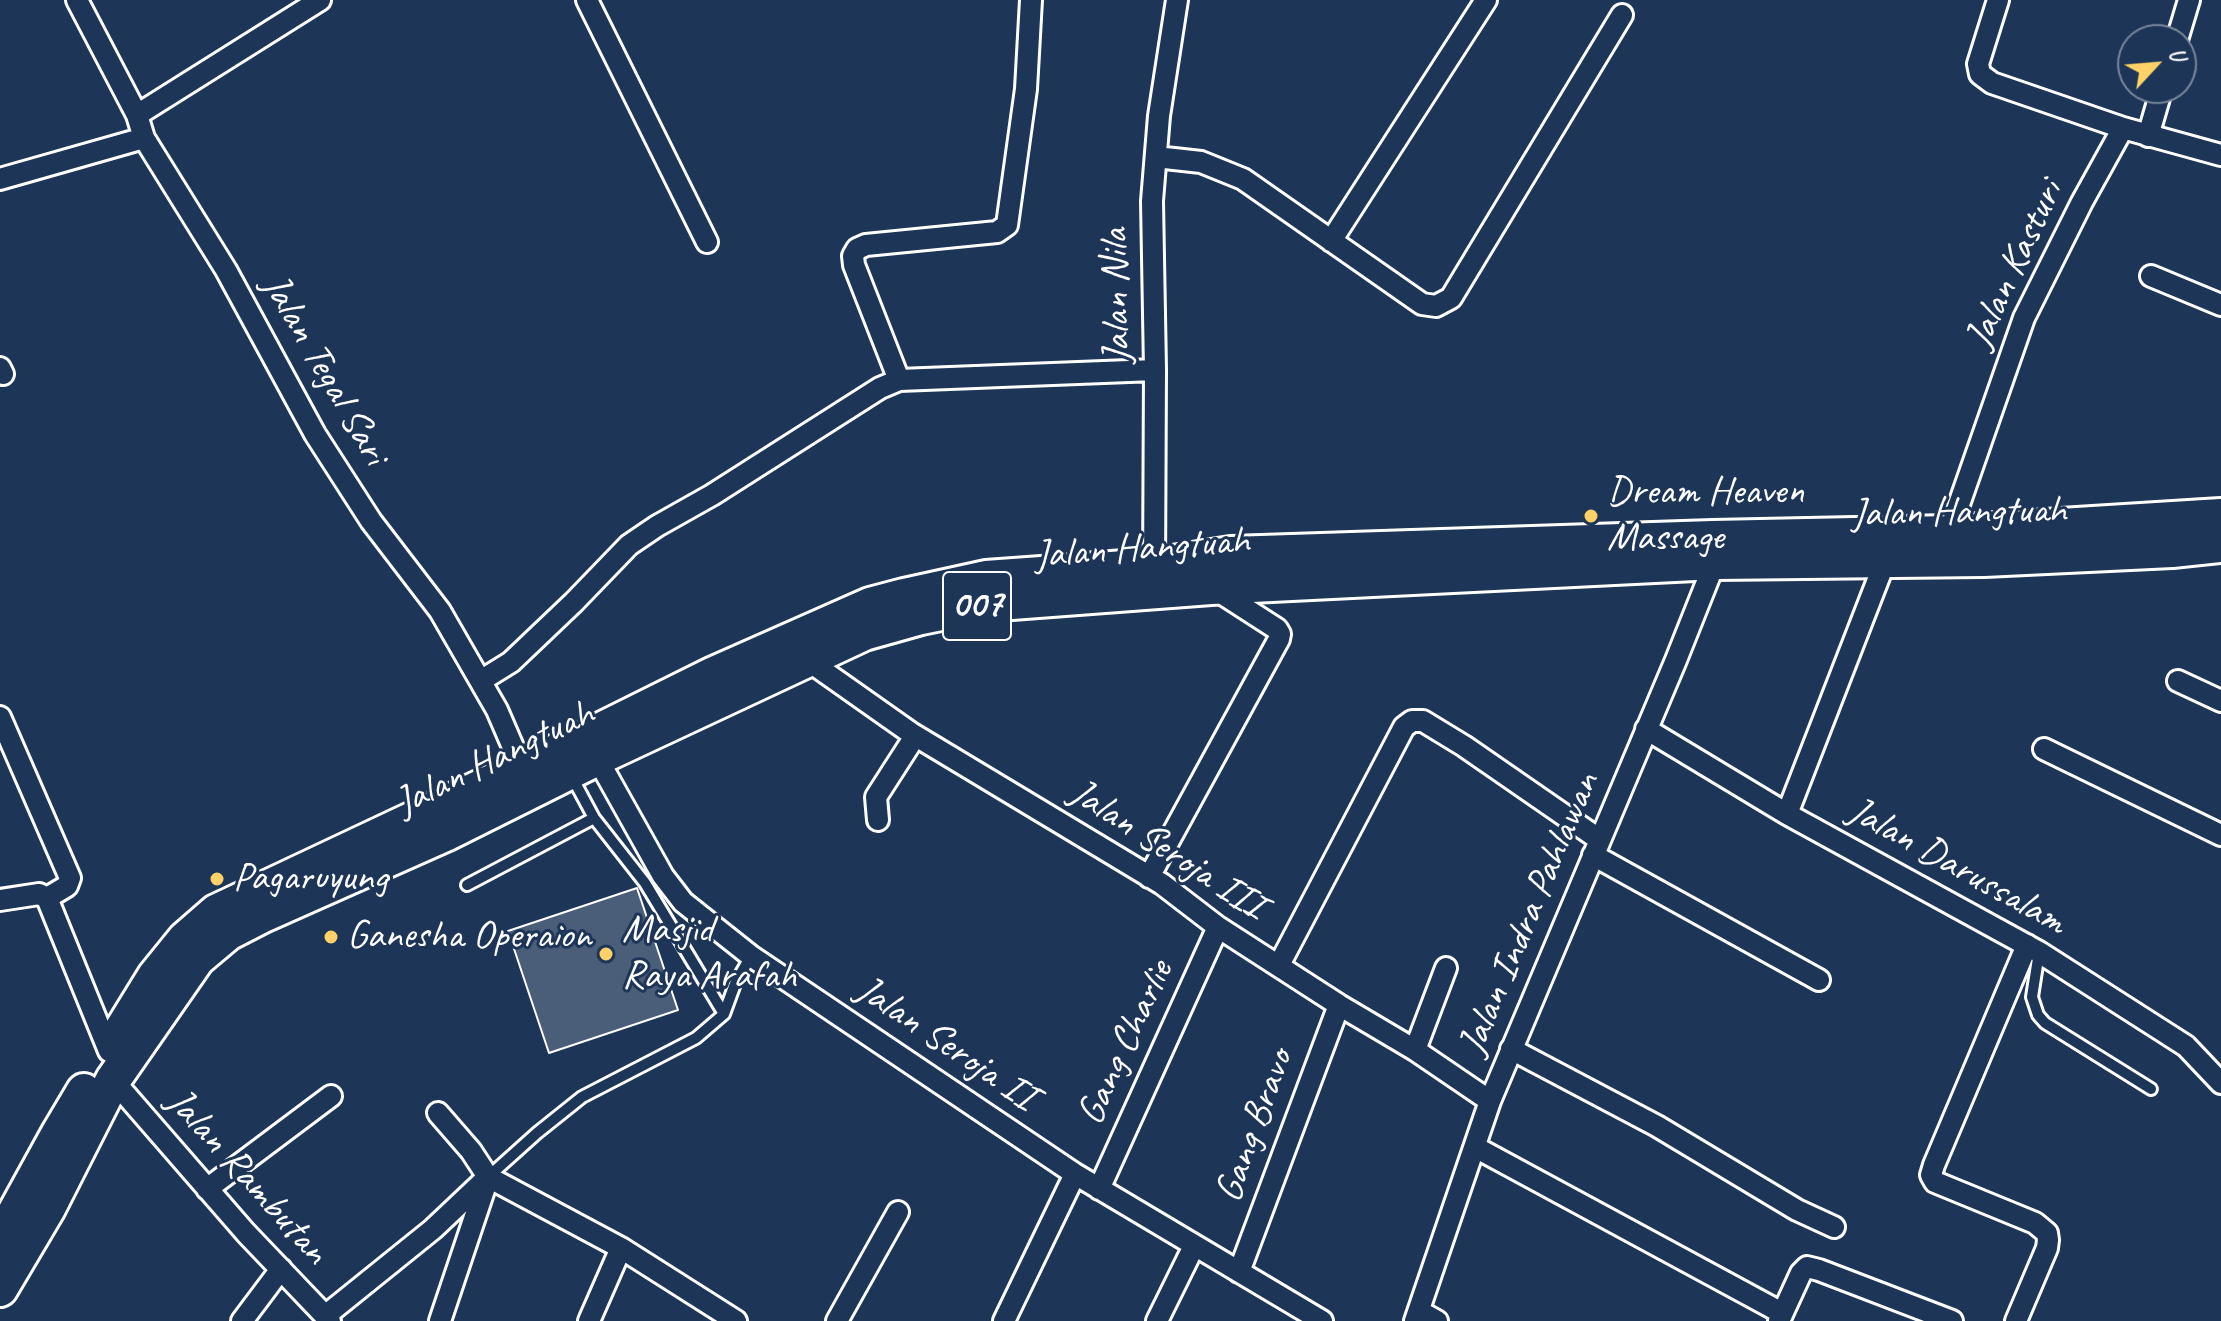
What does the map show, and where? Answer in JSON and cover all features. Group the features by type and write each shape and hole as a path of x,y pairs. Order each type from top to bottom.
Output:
{"highway":[{"name":"Jalan Hangtuah","path":"0,1289 37,1200 59,1133 197,959 228,933 445,834 583,765 719,686 870,605 986,578 1154,579 1211,587 2221,516"},
{"name":"Jalan Hangtuah","path":"111,1066 155,976 185,939 216,912 577,742 719,686 806,659 864,633 921,617 985,604 1154,579 1231,554 1714,550 1886,559 1984,559 2221,545"},
{"name":"Jalan Hangtuah","path":"0,1240 37,1200"}],"street":[{"name":"Jalan Tegal Sari","path":"77,0 137,115 144,138 226,270 323,446 371,521 440,611 482,680 522,768"},
{"path":"137,115 292,8 320,0"},
{"path":"587,0 707,242"},
{"path":"899,380 853,256 857,249 866,245 997,232 1007,225 1026,89 1031,0"},
{"name":"Jalan Nila","path":"1154,579 1152,201 1159,116 1177,0"},
{"path":"1331,241 1486,0"},
{"path":"1998,0 1978,64 1980,74 1992,83 2148,136 2221,155"},
{"path":"2182,24 2189,0"},
{"path":"1156,157 1201,162 1243,179 1422,304 1436,306 1451,298 1622,15"},
{"path":"2148,136 2157,104"},
{"name":"Jalan Kasturi","path":"1949,533 2024,318 2123,128"},
{"path":"0,179 144,138"},
{"path":"2151,276 2221,305"},
{"path":"482,680 511,662 629,545 880,388 899,380 1155,370"},
{"name":"Jalan Indra Pahlawan","path":"1424,1318 1490,1101 1646,729 1714,550"},
{"path":"1787,814 1886,559"},
{"path":"1149,877 1279,639 1277,629 1211,587"},
{"name":"Jalan Seroja III","path":"806,659 911,733 1174,892 1218,927 1415,1050 1490,1101"},
{"path":"2178,681 2221,701"},
{"path":"0,717 70,878 67,886 47,898 39,894 0,900"},
{"path":"1279,965 1404,727 1412,721 1423,721 1464,746 1596,847 1819,980"},
{"name":"Jalan Darussalam","path":"1646,729 1787,814 2033,948 2186,1046 2221,1083"},
{"path":"878,820 876,797 912,741 911,733"},
{"path":"2044,749 2221,835"},
{"name":"Jalan Seroja II","path":"583,765 683,902 751,956 1075,1174 1239,1272 1296,1314 1322,1321"},
{"name":"Jalan Rambutan","path":"47,898 111,1066 207,1189 327,1319"},
{"name":"Gang Charlie","path":"1099,1189 1218,927"},
{"path":"2016,1321 2047,1248 2047,1233 2035,1223 1935,1182 1931,1175 2033,948"},
{"path":"1415,1050 1446,968"},
{"name":"Gang Bravo","path":"1239,1272 1339,1005"},
{"path":"1511,1049 1657,1126 1797,1210 1834,1227"},
{"path":"207,1189 331,1096"},
{"path":"438,1113 471,1151 488,1177 621,1248 736,1321"},
{"path":"1475,1147 1781,1317 1801,1273 1807,1267 1952,1321"},
{"path":"1004,1321 1075,1174"},
{"path":"327,1319 433,1229 488,1177"},
{"path":"440,1321 488,1177"},
{"path":"837,1321 898,1212"},
{"path":"1157,1321 1194,1246"},
{"path":"589,1321 621,1248"},
{"path":"242,1321 281,1269"}],"lane":[{"path":"583,765 594,818 645,883 724,1014"},
{"path":"467,885 594,818"},
{"path":"2033,948 2032,997 2038,1015 2045,1023 2151,1089"},
{"path":"488,1177 582,1097 696,1038 724,1014 735,984 751,956"}],"building":[{"path":"637,888 678,1010 549,1053 508,931"}],"place":[{"name":"Dream Heaven Massage","path":"1591,516"},
{"name":"Pagaruyung","path":"217,879"},
{"name":"Ganesha Operaion","path":"331,937"},
{"name":"Masjid Raya Arafah","path":"606,954"}]}
